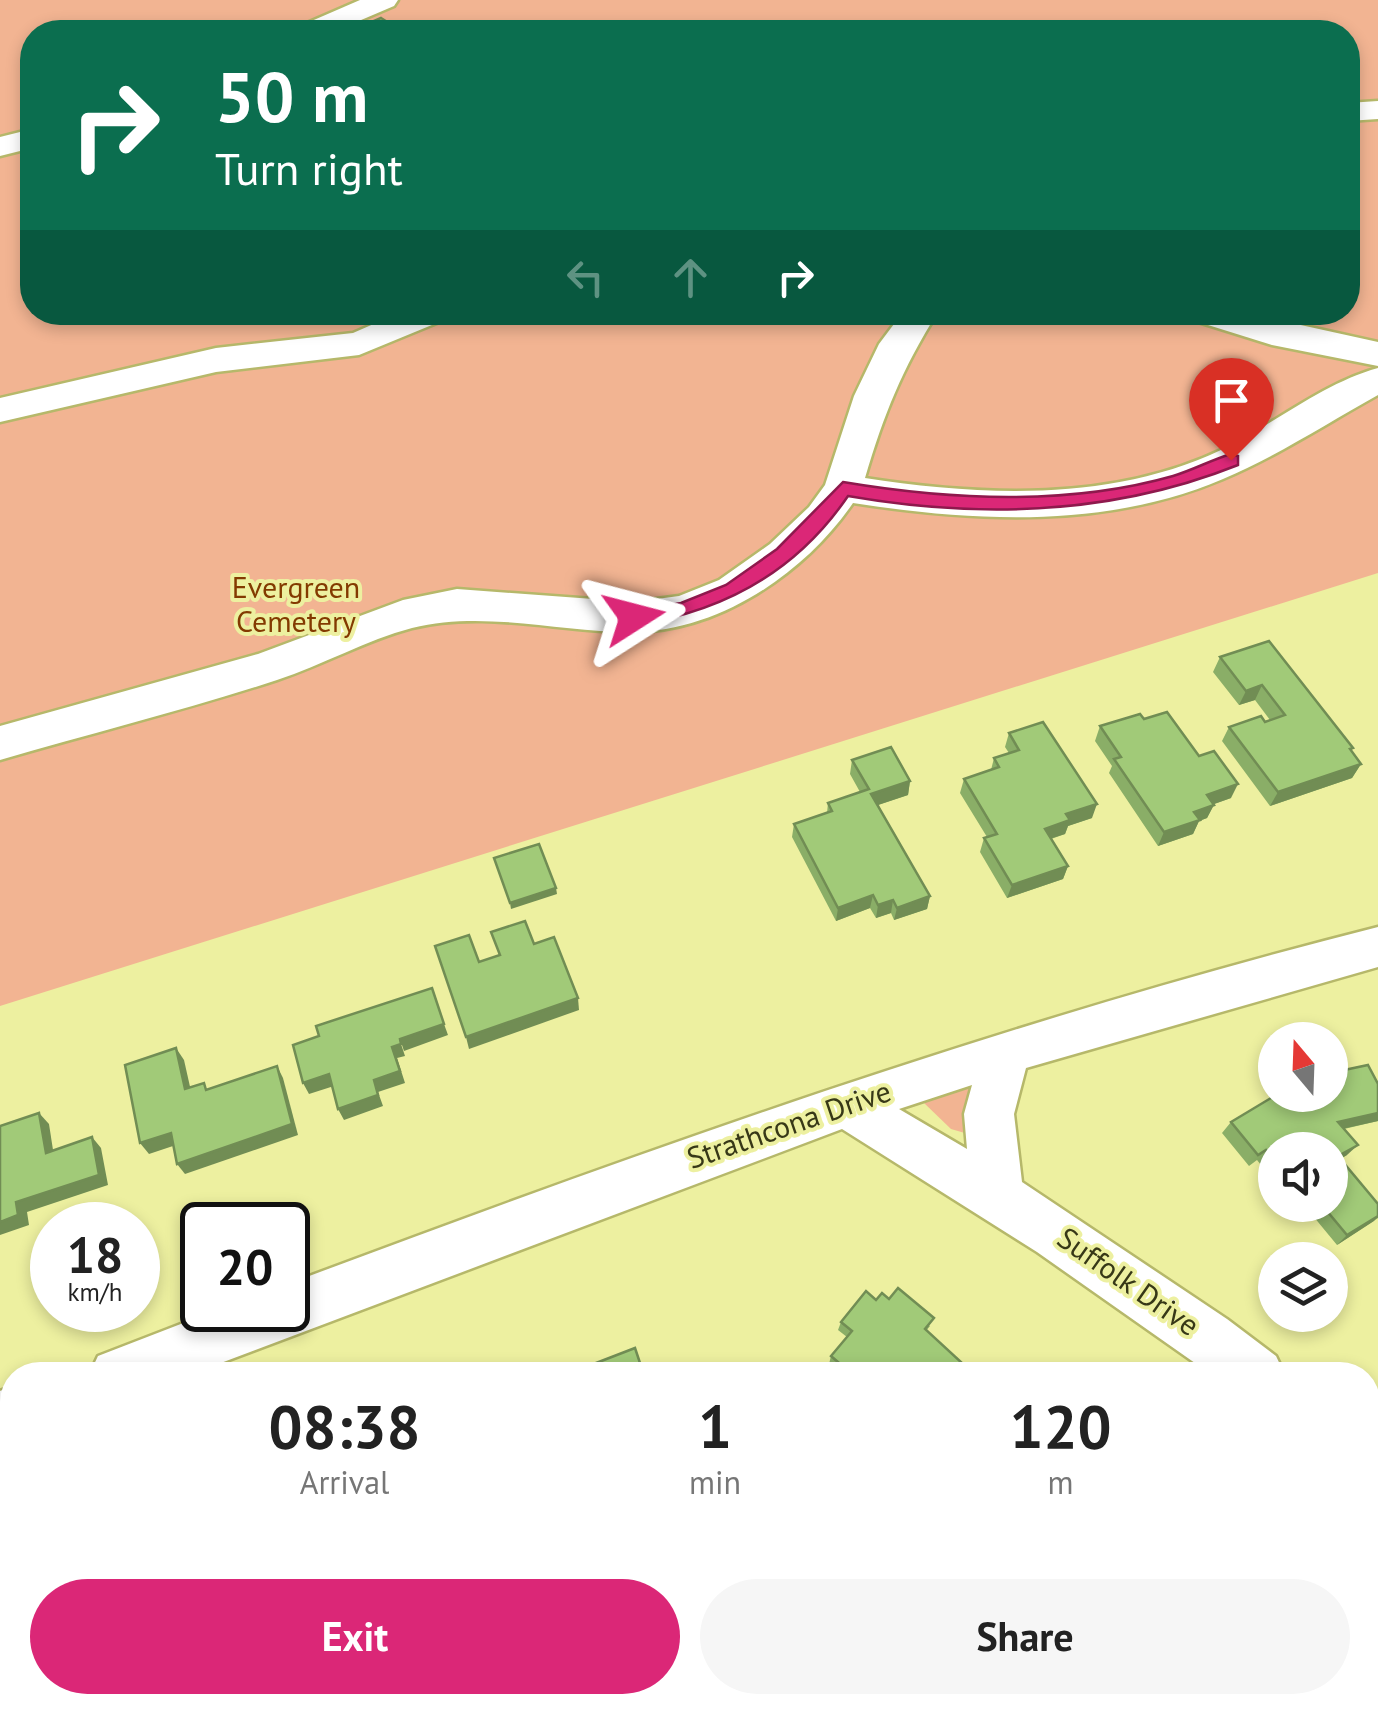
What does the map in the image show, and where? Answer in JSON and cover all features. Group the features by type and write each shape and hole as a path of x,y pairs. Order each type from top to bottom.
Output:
{"street":[{"path":"338,20 384,0"},
{"path":"0,410 216,360 360,344 403,325"},
{"path":"0,744 267,667 403,616 457,604 634,617 684,610 733,590 784,554 823,518 843,488 872,396 896,344 911,325"},
{"path":"1244,325 1378,354"},
{"path":"843,488 919,501 984,505 1109,496 1178,481 1231,460 1378,380"},
{"name":"Strathcona Drive","path":"206,1357 568,1203 846,1104 1006,1051 1378,947"},
{"path":"997,1193 990,1114 1006,1051"},
{"name":"Suffolk Drive","path":"846,1104 997,1193 1151,1295 1240,1362"}],"green space":[{"name":"Evergreen Cemetery","path":"0,0 1378,0 1378,573 0,1006"},
{"path":"972,1084 975,1136 951,1129 923,1102 943,1090"}],"building":[{"path":"1269,641 1353,748 1350,749 1361,764 1278,792 1229,727 1261,716 1265,722 1285,715 1262,685 1246,691 1220,657"},
{"path":"1167,712 1199,756 1214,751 1238,784 1207,795 1214,805 1194,812 1200,820 1164,832 1114,759 1121,757 1100,726 1140,714 1144,719"},
{"path":"1043,722 1097,804 1066,814 1070,820 1045,829 1068,866 1012,885 984,838 997,834 964,779 999,767 994,758 1019,750 1009,733"},
{"path":"891,747 910,781 871,794 930,896 897,908 893,900 878,905 873,895 838,908 794,824 832,811 828,803 869,789 852,760"},
{"path":"539,844 556,888 510,903 494,858"},
{"path":"525,921 534,944 554,937 578,998 466,1037 435,946 469,935 479,962 500,955 491,932"},
{"path":"432,988 444,1024 400,1039 401,1044 392,1047 400,1071 374,1080 378,1095 338,1109 329,1074 303,1083 293,1045 319,1036 316,1026"},
{"path":"176,1048 185,1089 204,1083 206,1090 277,1066 292,1124 177,1164 171,1133 140,1143 125,1065"},
{"path":"1368,1065 1378,1084 1378,1113 1338,1122 1347,1132 1258,1132 1258,1155 1231,1122 1258,1106 1258,1112 1348,1112 1348,1069"},
{"path":"39,1113 46,1153 92,1137 99,1175 16,1202 18,1215 0,1222 0,1126"},
{"path":"1348,1134 1358,1145 1348,1150"},
{"path":"1348,1168 1378,1204 1378,1216 1347,1235 1336,1222 1348,1222"},
{"path":"898,1288 934,1318 925,1329 961,1362 838,1362 831,1356 852,1331 841,1322 866,1291 876,1300 882,1293 889,1299"},
{"path":"635,1348 640,1362 599,1362"}],"route":[{"path":"634,617 684,610 733,590 784,554 823,518 843,488 919,501 984,505 1045,502 1109,496 1178,481 1231,460"}]}
